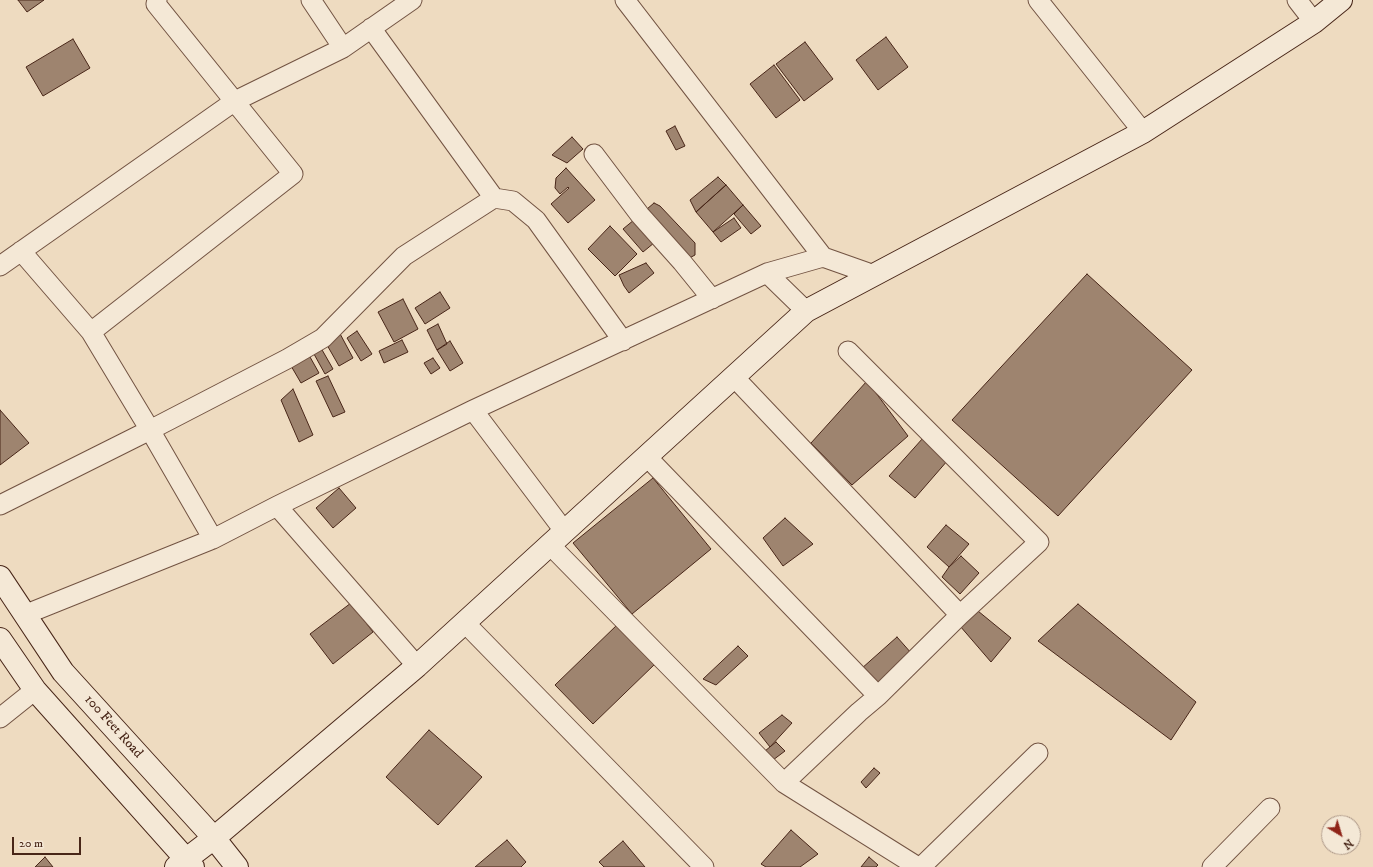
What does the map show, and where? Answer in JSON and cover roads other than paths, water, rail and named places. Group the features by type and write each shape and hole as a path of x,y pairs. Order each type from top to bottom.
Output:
{"street":[{"path":"91,332 293,174 156,4 157,0"},
{"path":"311,0 343,48"},
{"path":"0,266 235,101 343,48 412,0"},
{"path":"625,0 823,257 874,274"},
{"path":"1038,0 1143,132"},
{"path":"1297,0 1314,22"},
{"path":"0,639 36,690 185,864 417,666 806,311 1143,132 1314,22 1341,0"},
{"path":"371,28 494,198"},
{"path":"594,154 640,215 682,262 712,299"},
{"path":"0,505 150,430 287,359 323,338 404,256 494,198 513,201 536,220 622,341"},
{"path":"21,251 91,332 150,430 212,539"},
{"path":"24,615 212,539 473,410 712,299 767,274 823,257"},
{"path":"767,274 806,311"},
{"path":"784,783 858,712 878,696 960,615 1039,542 848,351"},
{"path":"734,377 960,615"},
{"path":"473,410 558,538 784,783 918,867"},
{"path":"647,457 878,696"},
{"path":"277,506 417,666"},
{"name":"100 Feet Road","path":"0,577 63,672 214,838 237,867"},
{"path":"465,623 704,867"},
{"path":"0,718 36,690"},
{"path":"921,867 1038,753"},
{"path":"1212,867 1270,808"}]}
